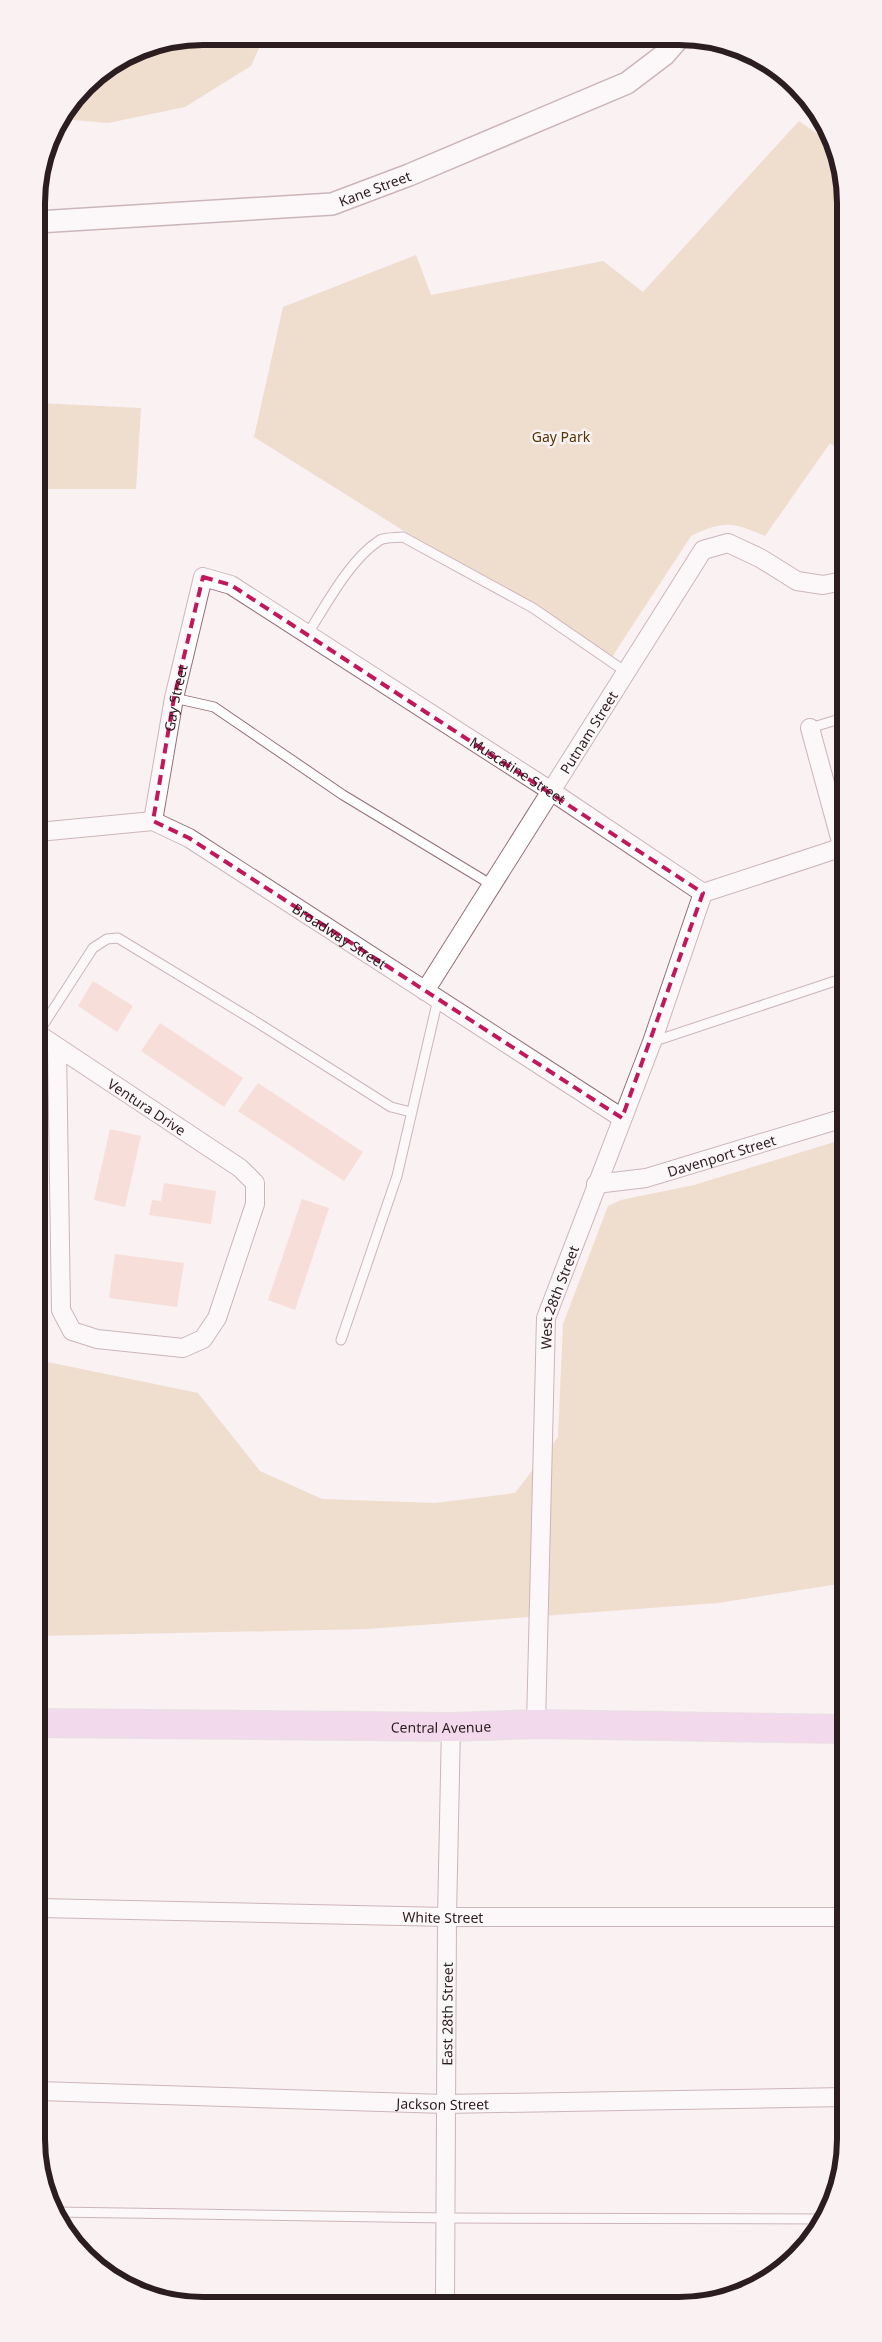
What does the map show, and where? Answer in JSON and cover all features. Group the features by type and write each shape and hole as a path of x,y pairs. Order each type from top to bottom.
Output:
{"main road":[{"name":"Central Avenue","path":"45,1723 451,1727 536,1724 837,1729"}],"street":[{"name":"Kane Street","path":"45,222 332,204 409,175 627,83 664,55 673,45"},
{"name":"Putnam Street","path":"431,995 492,885 703,550 728,543 760,558 797,580 823,584 837,582"},
{"name":"Muscatine Street","path":"203,577 231,585 551,791 703,893"},
{"name":"Gay Street","path":"153,820 174,698 203,577"},
{"path":"810,728 837,826"},
{"path":"45,831 153,820"},
{"name":"Broadway Street","path":"153,820 189,838 622,1118"},
{"path":"703,893 837,850"},
{"name":"West 28th Street","path":"536,1724 546,1318 652,1042 703,893"},
{"name":"Ventura Drive","path":"45,1039 240,1168 255,1182 255,1204 217,1318 204,1339 183,1348 97,1339 72,1331 60,1310 57,1048"},
{"name":"Davenport Street","path":"596,1184 646,1178 837,1120"},
{"name":"East 28th Street","path":"445,2297 446,1917 451,1727"},
{"name":"White Street","path":"45,1908 446,1917 837,1917"},
{"name":"Jackson Street","path":"45,2091 445,2104 837,2097"}],"lane":[{"path":"308,635 336,590 362,555 382,539 403,537 533,608 626,672"},
{"path":"174,698 214,707 343,794 492,885"},
{"path":"810,728 837,720"},
{"path":"45,1023 93,948 107,938 118,938 258,1023 390,1107 411,1112"},
{"path":"652,1042 837,980"},
{"path":"341,1340 397,1176 411,1112 431,995"},
{"path":"63,2212 446,2218 815,2219"}],"highlighted area":[{"path":"203,577 231,585 703,893 622,1118 189,838 153,821 174,698"}],"green space":[{"path":"193,45 260,45 251,66 185,107 108,123 69,120 91,91 124,66 152,53 172,48"},
{"name":"Gay Park","path":"799,121 819,135 832,162 837,193 837,448 830,443 765,536 736,526 720,525 691,536 610,660 254,437 283,307 416,255 431,295 603,261 643,292"},
{"path":"45,403 141,408 136,489 45,489"},
{"path":"837,1141 837,1584 718,1603 367,1629 45,1636 45,1361 198,1393 260,1471 322,1499 435,1503 515,1493 558,1437 563,1324 608,1206 621,1200 694,1185"}],"building":[{"path":"93,981 133,1006 117,1032 78,1006"},
{"path":"160,1023 243,1078 224,1107 141,1051"},
{"path":"258,1083 363,1152 344,1181 238,1111"},
{"path":"110,1129 141,1136 125,1207 94,1200"},
{"path":"164,1183 216,1191 211,1224 149,1215 152,1200 161,1201"},
{"path":"302,1199 329,1208 295,1310 268,1300"},
{"path":"115,1254 184,1263 177,1307 109,1298"}]}
